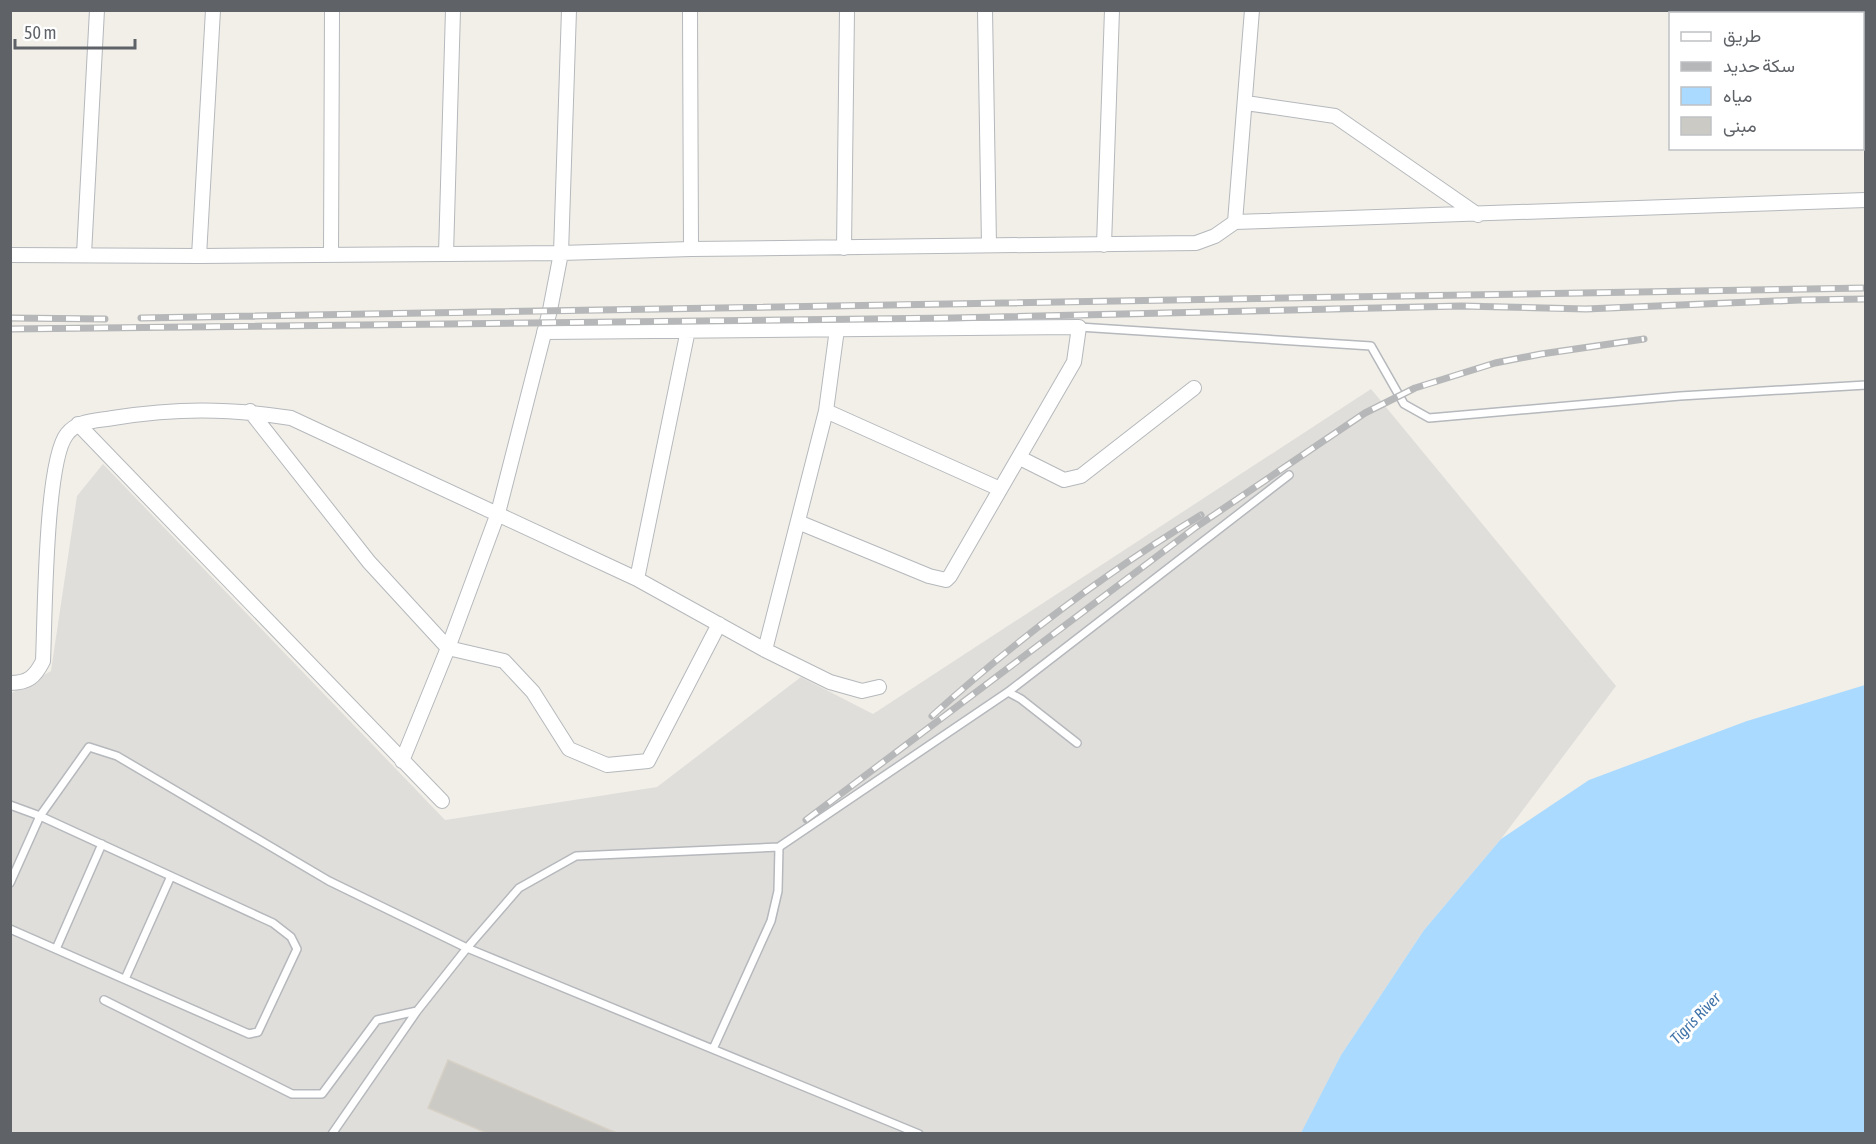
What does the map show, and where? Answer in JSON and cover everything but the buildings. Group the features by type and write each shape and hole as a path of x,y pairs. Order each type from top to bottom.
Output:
{"street":[{"path":"84,254 96,10"},
{"path":"199,256 213,10"},
{"path":"331,255 332,10"},
{"path":"446,254 453,10"},
{"path":"402,761 498,513 544,332 561,253 569,10"},
{"path":"690,10 691,249"},
{"path":"844,248 847,10"},
{"path":"985,10 989,245"},
{"path":"1104,245 1112,10"},
{"path":"1235,222 1252,10"},
{"path":"1246,103 1335,116 1478,215"},
{"path":"10,255 561,253 691,249 1196,243 1215,236 1235,222 1866,200"},
{"path":"544,332 1079,327 1074,362 950,576 942,580 798,522"},
{"path":"765,650 826,411 837,329"},
{"path":"637,579 688,330"},
{"path":"1020,458 1065,480 1082,476 1194,388"},
{"path":"10,683 25,683 37,674 43,661 51,495 59,452 66,435 78,424 157,411 221,410 250,411 291,418 637,579 765,650 830,682 862,691 879,687"},
{"path":"250,411 369,562 447,648 504,661 533,692 569,749 607,765 648,761 719,624"},
{"path":"826,411 999,489"},
{"path":"78,424 442,801"}],"lane":[{"path":"1079,327 1371,346 1404,404 1429,418 1680,396 1866,385"},
{"path":"332,1134 417,1011 519,888 576,856 779,848 1008,692 1289,475"},
{"path":"1008,692 1021,699 1077,743"},
{"path":"10,883 40,816 89,747 117,756 330,881 467,948 919,1134"},
{"path":"10,805 40,816 273,923 291,937 297,949 258,1032 249,1034 10,929"},
{"path":"56,949 102,844"},
{"path":"713,1049 771,921 778,891 779,848"},
{"path":"125,980 171,876"},
{"path":"104,1000 292,1094 322,1094 377,1020 417,1011"}],"shaded area":[{"path":"1371,389 1616,686 1501,839 1424,930 1341,1055 1301,1134 11,1133 10,694 51,671 77,496 103,464 445,820 657,787 801,677 873,714"}],"water":[{"name":"Tigris River","path":"1865,685 1865,1133 1301,1133 1341,1055 1424,930 1501,839 1589,780 1747,721"}],"railway":[{"path":"141,318 1866,288"},
{"path":"10,329 952,318 1461,306 1586,309 1866,299"},
{"path":"10,318 105,319"},
{"path":"806,820 1196,527 1365,413 1415,388 1495,363 1644,339"},
{"path":"932,716 963,688 1062,609 1130,560 1201,515"}]}
